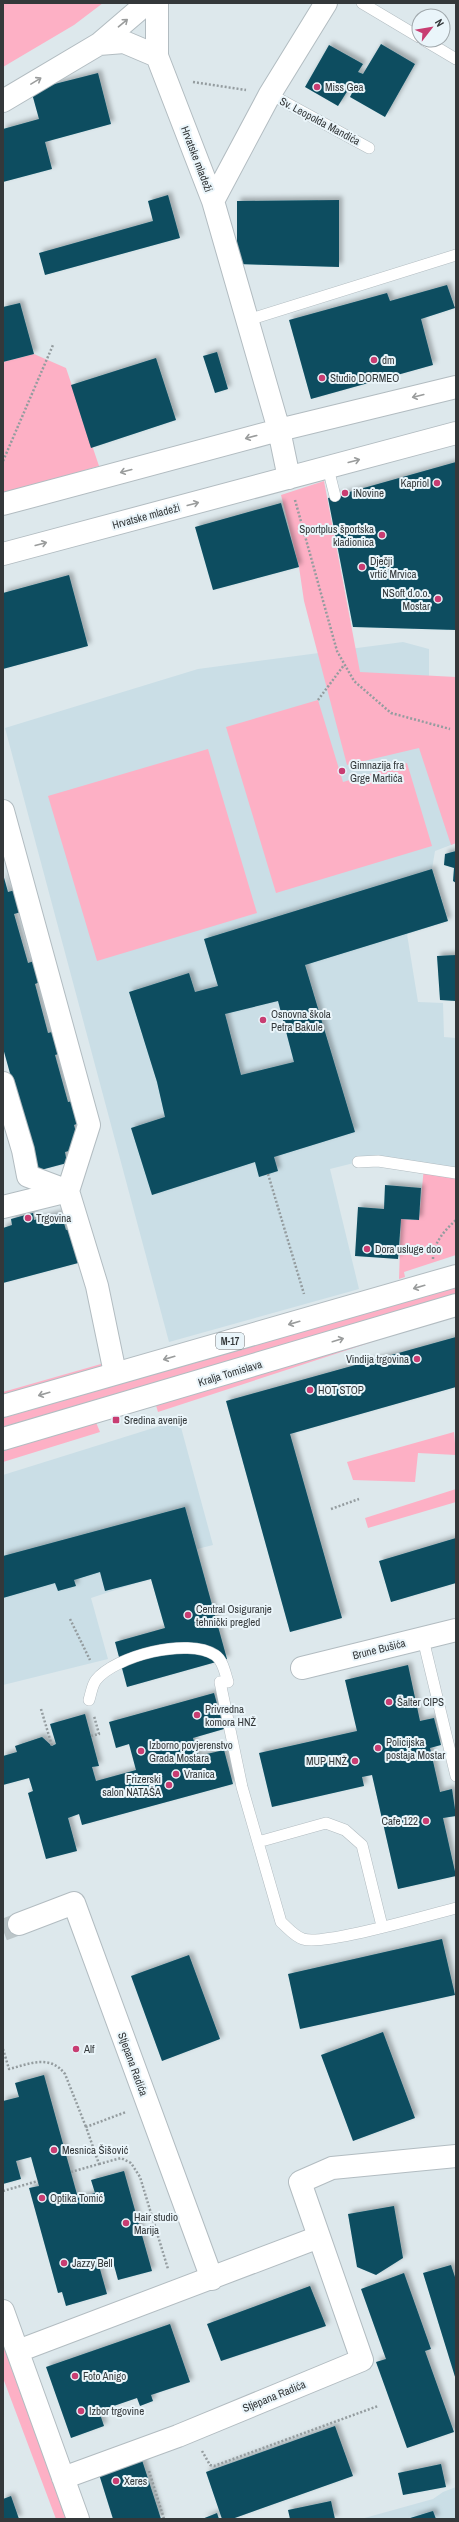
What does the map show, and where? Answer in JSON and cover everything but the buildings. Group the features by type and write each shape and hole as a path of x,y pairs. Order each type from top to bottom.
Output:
{"street":[{"path":"3,101 99,44 147,3"},
{"path":"99,44 124,42 157,56 157,3"},
{"name":"Sv. Leopolda Mandića","path":"213,201 270,94 326,3"},
{"name":"Hrvatske mladeži","path":"157,56 213,201 279,430 289,478"},
{"path":"3,504 279,430 456,387"},
{"name":"Hrvatske mladeži","path":"3,554 456,433"},
{"path":"3,811 6,839 89,1125 68,1191 97,1286 115,1374"},
{"path":"3,1082 23,1150 28,1176 68,1191"},
{"path":"3,1206 68,1191"},
{"name":"M-17","path":"3,1406 456,1276"},
{"name":"Kralja Tomislava","path":"3,1439 456,1304"},
{"name":"Brune Bušića","path":"302,1668 456,1630"},
{"name":"Stjepana Radića","path":"19,1924 74,1903 212,2279"},
{"name":"Stjepana Radića","path":"63,2478 194,2428 362,2360 300,2182 332,2168 456,2156"},
{"path":"18,2351 212,2279 319,2237"},
{"path":"3,2311 78,2519"}],"lane":[{"path":"362,3 411,32"},
{"path":"437,48 456,59"},
{"name":"Sv. Leopolda Mandića","path":"270,94 369,148"},
{"path":"248,320 456,255"},
{"path":"328,468 335,496"},
{"path":"358,1162 378,1161 456,1173"},
{"path":"423,1638 456,1776"},
{"path":"89,1700 95,1681 109,1669 140,1657 183,1647 195,1647 216,1655 221,1661 242,1787 282,1922 294,1934 304,1939 328,1939 456,1908"},
{"path":"258,1842 326,1823 345,1830 362,1845 382,1926"}],"path":[{"path":"165,78 270,94"},
{"path":"3,461 53,345"},
{"path":"289,478 336,651 354,681 391,713 450,729"},
{"path":"318,700 344,665"},
{"path":"268,1174 305,1296"},
{"path":"433,1264 433,1253 444,1231 456,1220"},
{"path":"331,1509 359,1499"},
{"path":"41,1709 52,1746"},
{"path":"91,1736 100,1734 97,1725"},
{"path":"3,2049 9,2069 39,2061 52,2061 60,2067 65,2074 99,2164"},
{"path":"86,2127 148,2104"},
{"path":"71,2172 121,2158 131,2163 140,2177 175,2293"},
{"path":"3,2191 38,2181"},
{"path":"194,2428 205,2460 210,2465 214,2466 378,2406"},
{"path":"148,2467 164,2519"}],"shaded area":[{"path":"3,3 103,3 74,25 3,67"},
{"path":"34,354 66,368 99,466 3,494 3,362"},
{"path":"324,481 360,672 456,677 456,843 451,845 419,748 347,765 304,601 299,567 281,495"},
{"name":"Osnovna škola Petra Bakule","path":"403,642 429,649 429,697 456,843 435,851 432,869 448,921 407,934 418,1002 443,1003 444,1037 456,1038 456,1173 358,1162 330,1169 359,1289 169,1342 5,728 198,669"},
{"path":"318,700 343,782 407,763 432,846 276,893 226,727"},
{"path":"208,749 257,913 97,961 48,796"},
{"path":"424,1167 456,1173 456,1255 404,1272 405,1277 399,1279 401,1219 419,1220"},
{"path":"456,1286 456,1294 3,1427 3,1418"},
{"path":"427,1324 158,1412 155,1402"},
{"path":"108,1362 107,1371 3,1403 3,1392"},
{"path":"95,1420 100,1432 3,1462 3,1445"},
{"path":"179,1420 213,1545 197,1549 213,1608 163,1622 151,1578 91,1598 108,1659 3,1685 3,1475"},
{"path":"454,1432 456,1455 418,1453 415,1482 353,1480 347,1462"},
{"path":"456,1489 456,1502 368,1528 365,1518"},
{"path":"3,2339 69,2519 56,2519 3,2378"},
{"path":"456,2487 456,2519 361,2519 433,2499 443,2492"}],"tunnel":[{"path":"3,1930 19,1924"}],"place":[{"name":"Miss Gea","path":"317,87"},
{"name":"dm","path":"374,360"},
{"name":"Studio DORMEO","path":"322,378"},
{"name":"Kapriol","path":"437,483"},
{"name":"iNovine","path":"345,493"},
{"name":"Sportplus športska kladionica","path":"382,535"},
{"name":"Dječji vrtić Mrvica","path":"362,567"},
{"name":"NSoft d.o.o. Mostar","path":"438,599"},
{"name":"Gimnazija fra Grge Martića","path":"342,771"},
{"name":"Osnovna škola Petra Bakule","path":"263,1020"},
{"name":"Trgovina","path":"28,1218"},
{"name":"Dora usluge doo","path":"367,1249"},
{"name":"Vindija trgovina","path":"417,1359"},
{"name":"HOT STOP","path":"310,1390"},
{"name":"Sredina avenije","path":"116,1420"},
{"name":"Central Osiguranje tehnički pregled","path":"188,1615"},
{"name":"Šalter CIPS","path":"389,1702"},
{"name":"Privredna komora HNŽ","path":"197,1715"},
{"name":"Policijska postaja Mostar","path":"378,1748"},
{"name":"Izborno povjerenstvo Grada Mostara","path":"141,1751"},
{"name":"MUP HNŽ","path":"355,1761"},
{"name":"Vranica","path":"176,1774"},
{"name":"Frizerski salon NATAŠA","path":"169,1785"},
{"name":"Cafe 122","path":"426,1821"},
{"name":"Alf","path":"76,2049"},
{"name":"Mesnica Šišović","path":"54,2150"},
{"name":"Optika Tomić","path":"42,2198"},
{"name":"Hair studio Marija","path":"126,2223"},
{"name":"Jazzy Bell","path":"64,2263"},
{"name":"Foto Anigo","path":"75,2376"},
{"name":"Izbor trgovine","path":"81,2411"},
{"name":"Xeres","path":"116,2481"}]}
